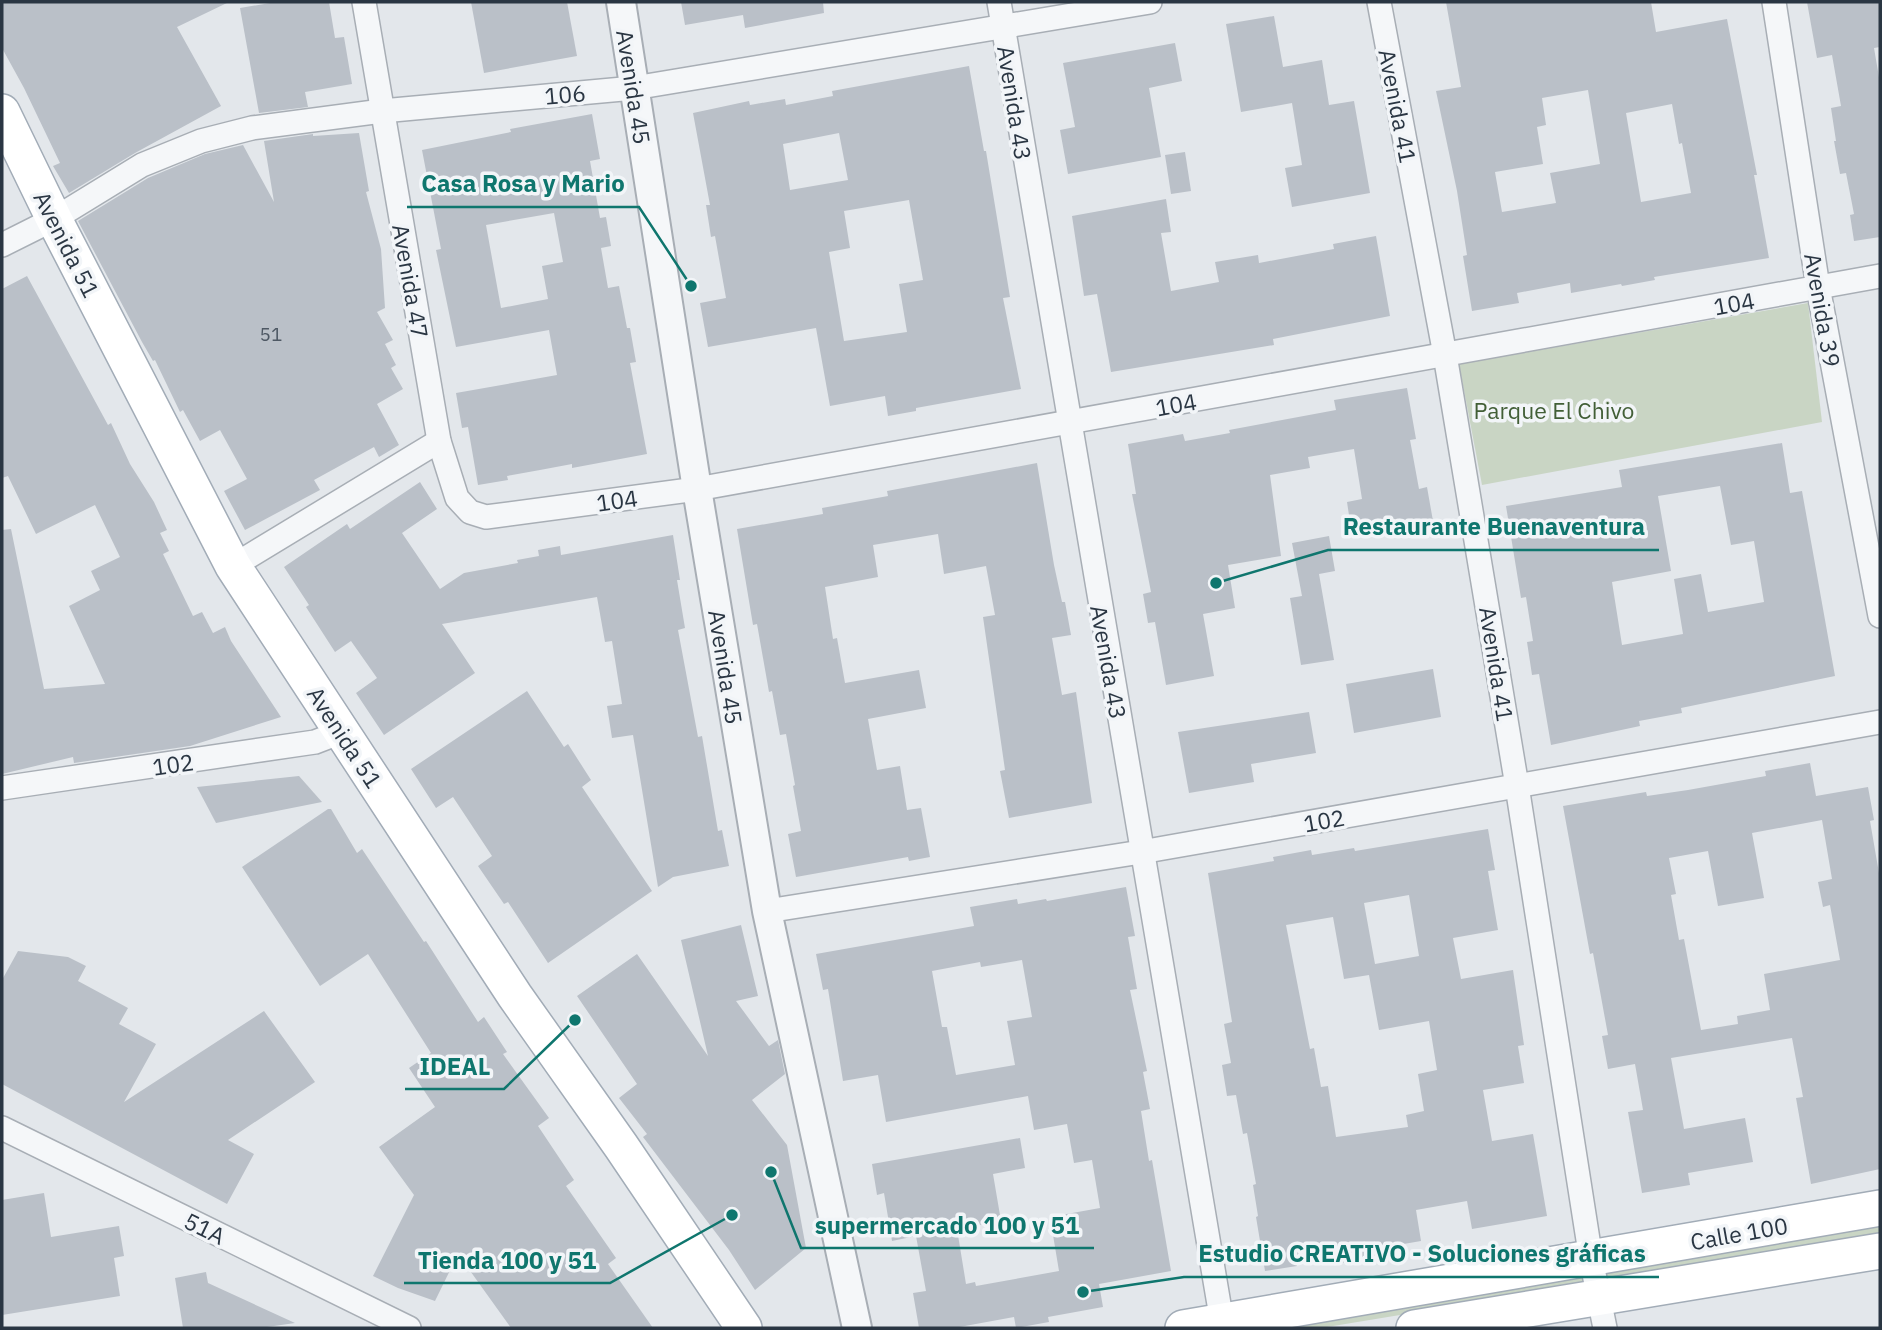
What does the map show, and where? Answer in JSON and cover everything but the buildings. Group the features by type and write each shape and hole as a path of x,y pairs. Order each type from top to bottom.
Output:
{"main road":[{"name":"Avenida 51","path":"2,113 233,566 515,996 621,1146 742,1327"},
{"name":"Calle 100","path":"1183,1328 1222,1325 1880,1208"},
{"name":"Calle 100","path":"1414,1328 1602,1313 1880,1251"}],"street":[{"name":"Avenida 47","path":"364,2 439,441 457,498 470,512"},
{"name":"Avenida 45","path":"621,2 766,911 857,1328"},
{"name":"Avenida 43","path":"999,2 1222,1325"},
{"name":"106","path":"2,245 54,219 142,165 201,141 252,128 382,111 634,88 1150,2"},
{"name":"Avenida 41","path":"1379,2 1445,355 1517,786 1591,1259 1602,1313"},
{"name":"Avenida 39","path":"1774,2 1818,287 1880,616"},
{"name":"104","path":"470,512 486,517 697,489 1880,276"},
{"path":"233,566 439,441"},
{"name":"102","path":"766,911 1141,852 1880,722"},
{"name":"102","path":"2,788 315,743 341,732"},
{"name":"51A","path":"2,1128 408,1328"}],"green space":[{"name":"Parque El Chivo","path":"1808,303 1822,422 1482,485 1459,364"},
{"path":"1880,1223 1880,1236 1321,1328 1264,1328"}],"place":[{"name":"Casa Rosa y Mario","path":"691,286"},
{"name":"Restaurante Buenaventura","path":"1216,583"},
{"name":"IDEAL","path":"575,1020"},
{"name":"supermercado 100 y 51","path":"771,1172"},
{"name":"Tienda 100 y 51","path":"732,1215"},
{"name":"Estudio CREATIVO - Soluciones gráficas","path":"1083,1292"}]}
